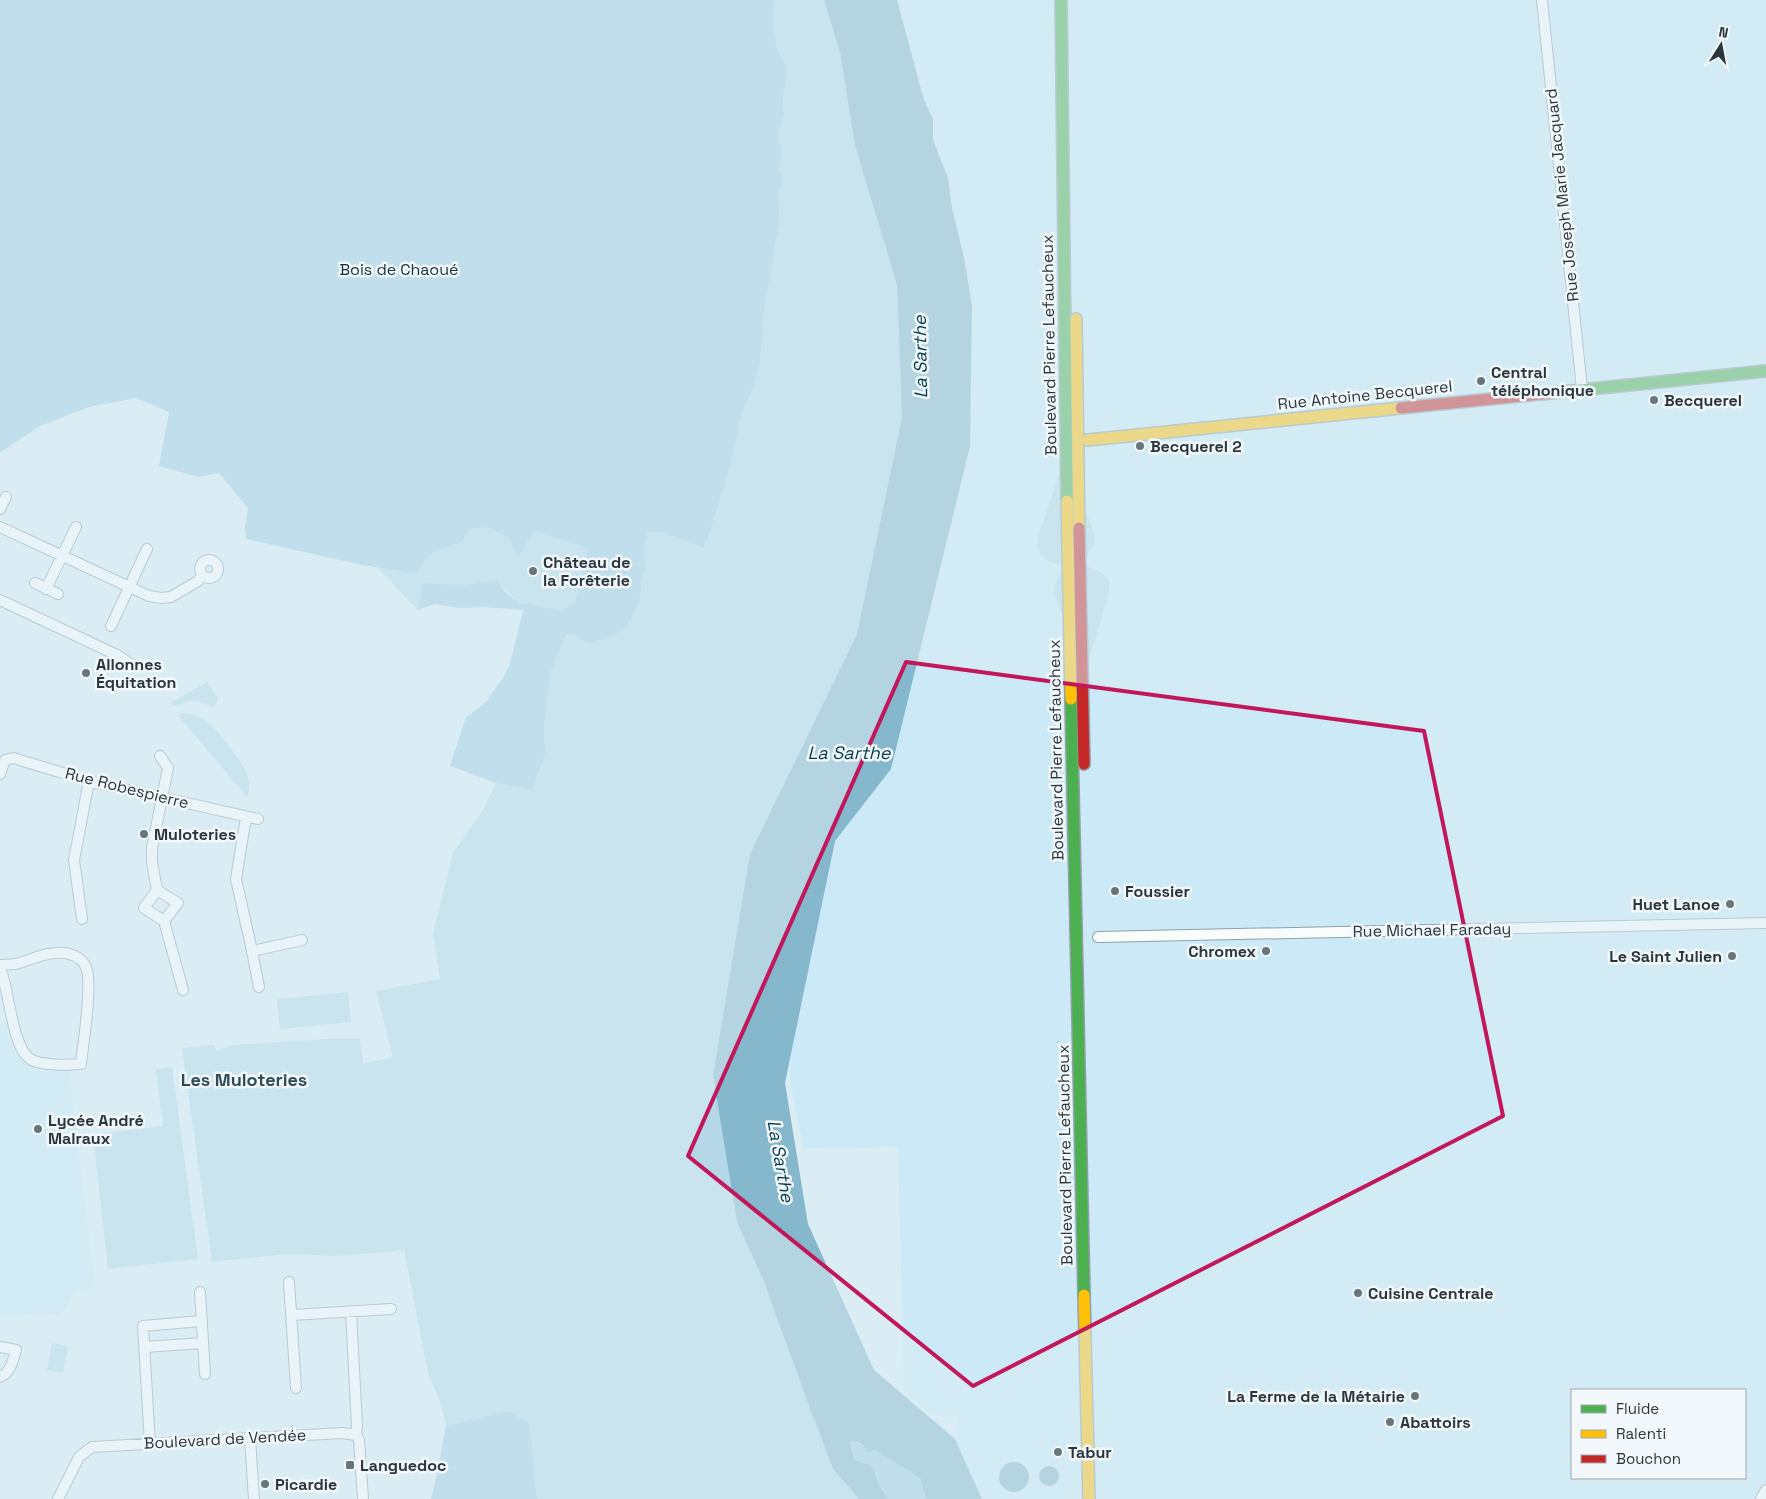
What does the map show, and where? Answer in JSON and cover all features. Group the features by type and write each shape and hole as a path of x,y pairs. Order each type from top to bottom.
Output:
{"main road":[{"name":"Boulevard Pierre Lefaucheux","path":"1062,0 1089,1499"},
{"name":"Boulevard Pierre Lefaucheux","path":"1075,199 1075,219"},
{"name":"Boulevard Pierre Lefaucheux","path":"1076,269 1073,565 1095,1266"},
{"name":"Rue Antoine Becquerel","path":"1088,440 1766,371"},
{"path":"1100,1470 1100,1499"}],"street":[{"name":"Rue Joseph Marie Jacquard","path":"1542,0 1582,390"},
{"path":"0,509 6,497"},
{"path":"0,527 149,596 171,597 198,581 202,575"},
{"path":"46,589 76,527"},
{"path":"111,626 147,549"},
{"path":"35,583 58,594"},
{"path":"0,600 129,662"},
{"path":"0,774 2,756"},
{"name":"Rue Robespierre","path":"2,756 89,781 258,819"},
{"path":"160,756 168,768 152,848 152,862 158,890 178,902 164,921"},
{"path":"82,919 74,860 89,781"},
{"path":"246,817 236,879 259,986"},
{"path":"158,890 144,908 164,921 183,990"},
{"name":"Rue Michael Faraday","path":"1098,938 1766,923"},
{"path":"252,951 302,940"},
{"path":"56,953 71,954 80,959 88,974 81,1064 46,1064 32,1061 22,1049 14,1030 4,977 0,967 56,953"},
{"path":"289,1282 296,1388"},
{"path":"200,1292 205,1374"},
{"path":"292,1315 391,1309"},
{"path":"351,1312 358,1426 356,1435 359,1440 363,1499"},
{"path":"150,1444 143,1326 202,1321"},
{"path":"144,1346 203,1343"},
{"path":"0,1347 16,1350 10,1369 4,1376 0,1377"},
{"name":"Boulevard de Vendée","path":"58,1499 79,1457 92,1447 328,1433 351,1433 356,1435"},
{"path":"250,1438 254,1499"},
{"path":"1761,1499 1766,1490"}],"highlighted area":[{"path":"906,662 1424,731 1503,1116 973,1386 688,1156"}],"shaded area":[{"path":"774,0 824,0 840,52 855,146 897,285 902,417 857,634 750,854 737,1222 764,1282 833,1469 859,1499 537,1499 534,1472 509,1411 446,1426 441,1404 428,1373 404,1249 393,1252 333,1256 288,1254 212,1262 182,1048 214,1045 217,1051 232,1045 360,1039 363,1064 393,1057 376,991 440,979 433,933 453,853 483,810 496,783 532,790 545,755 544,729 550,674 566,634 575,635 582,640 638,604 641,593 641,581 645,569 644,548 648,532 661,532 702,548 708,538 731,464 741,415 754,386 760,363 764,311 780,224 778,197 783,178 779,171 782,156 778,134 784,114 783,99 787,68 777,47 773,28"},
{"path":"897,0 1766,0 1766,1499 982,1499 955,1439 958,1417 930,1415 904,1389 898,1146 804,1149 790,1081 792,1049 835,841 891,769 952,207 948,178 933,140 932,115 924,100"},
{"path":"1066,461 1069,625 1054,595 1056,582 1067,566 1050,562 1041,556 1038,546 1038,537 1057,481"},
{"path":"1078,498 1090,521 1094,535 1092,548 1079,564"},
{"path":"487,527 510,539 521,553 534,531 590,549 575,603 563,611 526,604 511,596 497,580 464,585 424,583 418,610 378,568 415,574 431,553 462,542 470,529"},
{"path":"1079,565 1097,570 1110,582 1108,597 1082,682"},
{"path":"207,682 218,698 213,707 195,701 189,701 178,706 170,703"},
{"path":"181,713 194,715 207,721 223,738 247,774 249,791 247,797 178,715"},
{"path":"348,992 351,1022 280,1029 277,999"},
{"name":"Lycée André Malraux","path":"0,1024 8,1025 16,1052 23,1062 36,1069 69,1071 95,1287 73,1294 61,1315 35,1314 0,1317"},
{"path":"172,1067 198,1259 108,1269 94,1145 97,1142 97,1134 163,1126 156,1069"},
{"path":"52,1343 68,1346 63,1373 47,1370"}],"green space":[{"name":"Bois de Chaoué","path":"0,0 774,0 773,28 777,47 787,68 783,99 784,114 778,134 782,156 779,171 783,178 778,197 780,224 764,311 760,363 754,386 741,415 731,464 708,538 703,548 661,532 648,532 644,548 645,569 641,581 641,593 638,604 626,627 611,637 589,643 575,635 566,634 550,674 544,729 545,755 532,790 496,783 450,766 466,717 485,703 503,678 510,664 523,610 484,607 459,608 435,604 418,610 423,583 464,585 497,580 506,593 519,602 563,611 575,602 589,549 534,531 521,553 516,554 510,539 487,527 470,529 462,542 431,553 415,574 358,564 246,539 245,528 248,508 219,473 198,477 159,466 169,412 136,398 89,407 40,426 0,453"},
{"path":"509,1411 529,1424 537,1499 431,1499 446,1426"},
{"path":"851,1440 864,1446 869,1453 875,1450 920,1478 926,1499 888,1499 880,1487 876,1472 861,1464 855,1458 849,1442"}],"water":[{"name":"La Sarthe","path":"824,0 897,0 924,100 933,119 933,140 948,178 952,208 964,258 972,306 970,446 891,769 835,841 785,1083 808,1224 874,1370 955,1439 982,1499 926,1499 920,1478 875,1450 869,1453 855,1441 849,1442 854,1457 858,1462 871,1466 888,1499 859,1499 833,1469 764,1282 737,1222 713,1075 750,854 857,634 902,417 897,285 855,146 840,52"},
{"path":"1014,1462 1024,1467 1029,1477 1024,1487 1014,1492 1004,1487 999,1477 1004,1467"},
{"path":"1049,1466 1056,1469 1059,1476 1056,1483 1049,1486 1042,1483 1039,1476 1042,1469"}],"traffic: fast":[{"path":"1061,0 1067,501"},
{"path":"1571,391 1766,371"},
{"path":"1071,699 1084,1295"}],"traffic: slow":[{"path":"1076,319 1079,528"},
{"path":"1088,440 1401,408"},
{"path":"1067,501 1071,699"},
{"path":"1084,1295 1089,1499"}],"traffic: jam":[{"path":"1401,408 1571,391"},
{"path":"1079,528 1084,764"}],"place":[{"name":"Central téléphonique","path":"1481,381"},
{"name":"Becquerel","path":"1654,400"},
{"name":"Becquerel 2","path":"1140,446"},
{"name":"Château de la Forêterie","path":"533,571"},
{"name":"Allonnes Équitation","path":"86,673"},
{"name":"Muloteries","path":"144,834"},
{"name":"Foussier","path":"1115,891"},
{"name":"Huet Lanoe","path":"1730,904"},
{"name":"Chromex","path":"1266,951"},
{"name":"Le Saint Julien","path":"1732,956"},
{"name":"Lycée André Malraux","path":"38,1129"},
{"name":"Cuisine Centrale","path":"1358,1293"},
{"name":"La Ferme de la Métairie","path":"1415,1396"},
{"name":"Abattoirs","path":"1390,1422"},
{"name":"Tabur","path":"1058,1452"},
{"name":"Languedoc","path":"350,1465"},
{"name":"Picardie","path":"265,1484"}],"district":[{"name":"Les Muloteries","path":"244,1079"}]}
